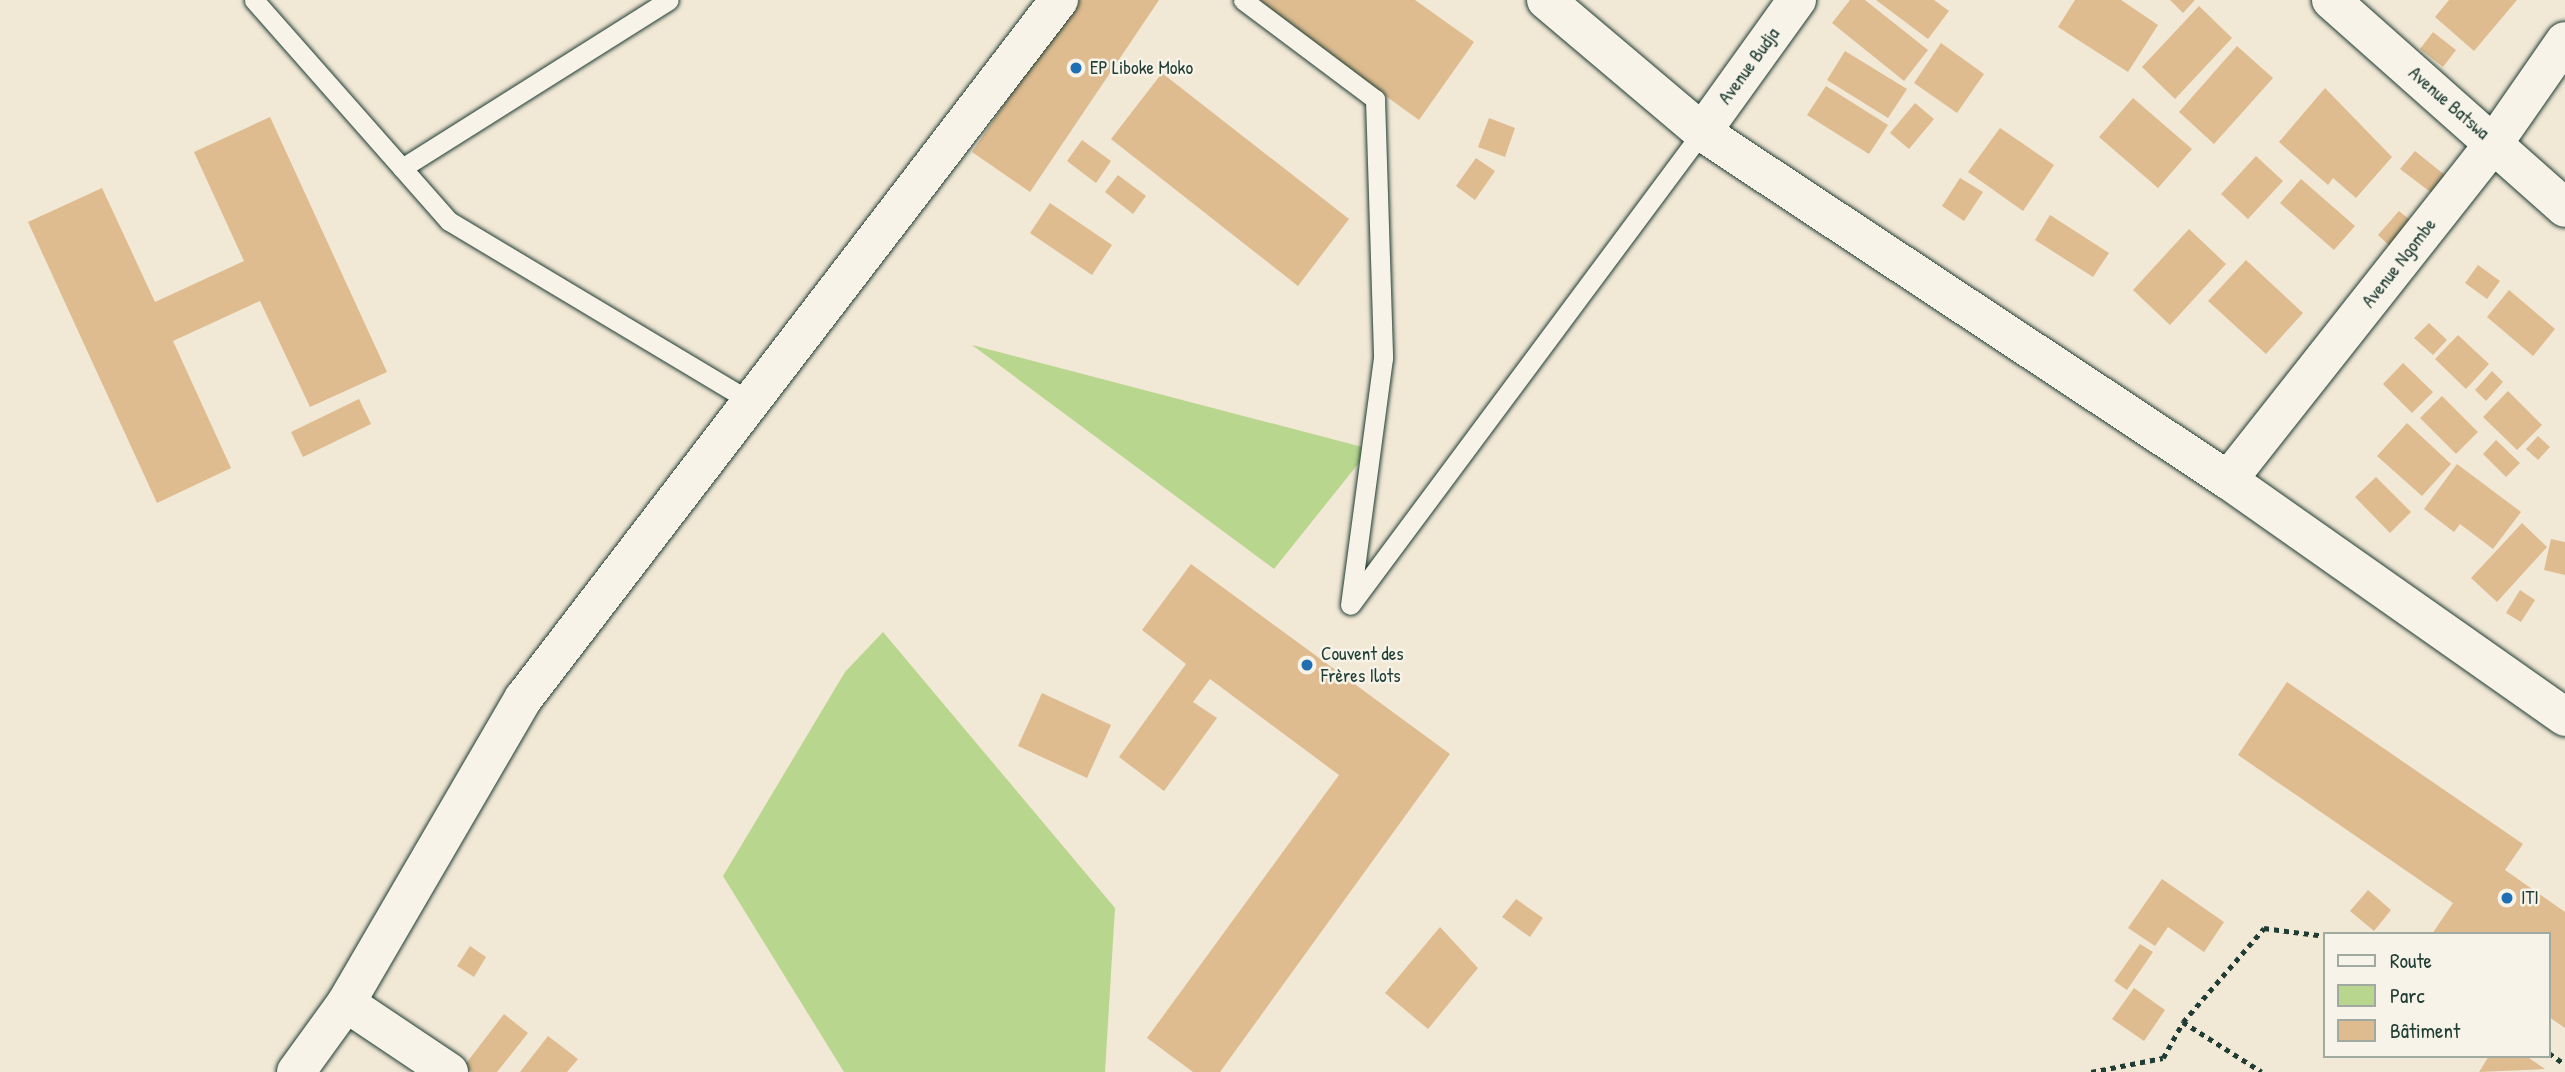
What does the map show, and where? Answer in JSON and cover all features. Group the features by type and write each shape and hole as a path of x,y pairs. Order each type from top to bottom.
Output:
{"street":[{"path":"296,1072 346,1003 523,699 1059,0"},
{"path":"1546,0 1702,132 2228,480 2565,717"},
{"name":"Avenue Budja","path":"1702,132 1797,0"},
{"name":"Avenue Batswa","path":"2331,0 2565,208"},
{"name":"Avenue Ngombe","path":"2228,480 2494,143 2565,41"},
{"path":"346,1003 449,1072"}],"lane":[{"path":"254,0 449,221 751,402"},
{"path":"402,168 669,0"},
{"path":"1244,0 1376,99 1383,358 1350,605 1702,132"}],"path":[{"path":"2091,1072 2163,1058 2183,1021 2264,928 2324,936"},
{"path":"2183,1021 2262,1072"}],"green space":[{"path":"972,345 1370,449 1274,569"},
{"path":"883,632 1115,908 1105,1072 844,1072 723,876 845,672"}],"building":[{"path":"1074,0 1159,0 1030,192 972,152"},
{"path":"1252,0 1415,0 1474,42 1419,120"},
{"path":"1850,0 1865,0 1928,50 1904,81 1832,23"},
{"path":"1876,0 1934,0 1949,11 1928,39"},
{"path":"2075,0 2121,0 2158,25 2128,72 2058,27"},
{"path":"2170,0 2195,0 2183,13"},
{"path":"2449,0 2517,0 2474,51 2435,17"},
{"path":"2199,6 2232,38 2175,99 2142,67"},
{"path":"2433,32 2456,50 2443,67 2420,49"},
{"path":"1941,43 1984,74 1957,113 1914,83"},
{"path":"2237,46 2273,78 2214,144 2179,112"},
{"path":"1845,51 1907,89 1888,118 1827,80"},
{"path":"1162,73 1349,219 1298,286 1111,139"},
{"path":"1826,86 1888,125 1869,154 1807,115"},
{"path":"2325,88 2392,157 2356,198 2333,178 2328,185 2279,142"},
{"path":"2133,98 2192,149 2158,188 2099,137"},
{"path":"1915,103 1934,119 1909,149 1890,133"},
{"path":"270,117 387,372 310,407 260,301 173,341 231,468 157,503 28,222 102,188 155,302 244,261 194,152"},
{"path":"1489,118 1515,128 1505,157 1478,147"},
{"path":"2000,128 2054,165 2023,211 1968,172"},
{"path":"1082,140 1111,161 1096,183 1067,161"},
{"path":"2415,151 2446,176 2433,194 2400,169"},
{"path":"2256,156 2283,181 2248,219 2221,194"},
{"path":"1476,158 1495,171 1475,200 1456,186"},
{"path":"1118,175 1146,196 1133,214 1105,192"},
{"path":"1960,178 1983,192 1964,221 1942,206"},
{"path":"2301,179 2355,226 2334,250 2280,203"},
{"path":"1050,203 1112,245 1092,275 1030,233"},
{"path":"2399,211 2415,224 2393,249 2378,235"},
{"path":"2050,215 2109,253 2093,277 2035,240"},
{"path":"2189,229 2226,264 2170,325 2133,290"},
{"path":"2246,260 2303,313 2266,354 2208,301"},
{"path":"2478,265 2500,281 2487,299 2465,283"},
{"path":"2509,290 2555,329 2533,356 2487,317"},
{"path":"2429,323 2447,340 2433,355 2414,338"},
{"path":"2458,335 2489,364 2466,389 2435,359"},
{"path":"2403,363 2433,392 2412,413 2383,384"},
{"path":"2492,371 2503,382 2486,401 2475,390"},
{"path":"2508,391 2542,425 2517,450 2483,417"},
{"path":"2442,396 2478,432 2456,454 2420,418"},
{"path":"359,399 371,424 303,457 291,432"},
{"path":"2407,423 2451,464 2422,496 2377,456"},
{"path":"2538,436 2550,447 2538,460 2526,449"},
{"path":"2496,440 2520,463 2506,477 2483,454"},
{"path":"2457,464 2521,512 2493,549 2460,524 2454,532 2424,509"},
{"path":"2376,477 2411,512 2390,533 2355,497"},
{"path":"2522,523 2547,547 2497,602 2471,578"},
{"path":"2551,539 2565,542 2565,575 2544,570"},
{"path":"1191,564 1450,754 1220,1072 1193,1072 1147,1038 1339,775 1210,679 1193,702 1217,718 1164,791 1119,757 1186,664 1142,630"},
{"path":"2520,590 2535,600 2521,622 2506,613"},
{"path":"2287,682 2523,844 2505,870 2565,912 2565,1028 2551,1018 2551,932 2433,932 2453,903 2238,755"},
{"path":"1042,693 1111,725 1087,778 1018,746"},
{"path":"2162,879 2224,922 2204,952 2168,927 2155,946 2128,928"},
{"path":"2368,890 2391,910 2374,931 2350,911"},
{"path":"1516,899 1543,918 1530,937 1502,917"},
{"path":"1440,927 1478,968 1428,1029 1385,993"},
{"path":"2140,944 2153,952 2127,990 2114,981"},
{"path":"470,946 486,957 474,977 457,966"},
{"path":"2134,988 2165,1010 2144,1041 2112,1019"},
{"path":"504,1014 528,1033 497,1072 472,1072 464,1066"},
{"path":"548,1036 578,1059 567,1072 520,1072"},
{"path":"2488,1058 2529,1058 2545,1069 2479,1072"}],"place":[{"name":"EP Liboke Moko","path":"1076,68"},
{"name":"Couvent des Frères Ilots","path":"1307,665"},
{"name":"ITI","path":"2507,898"}]}
